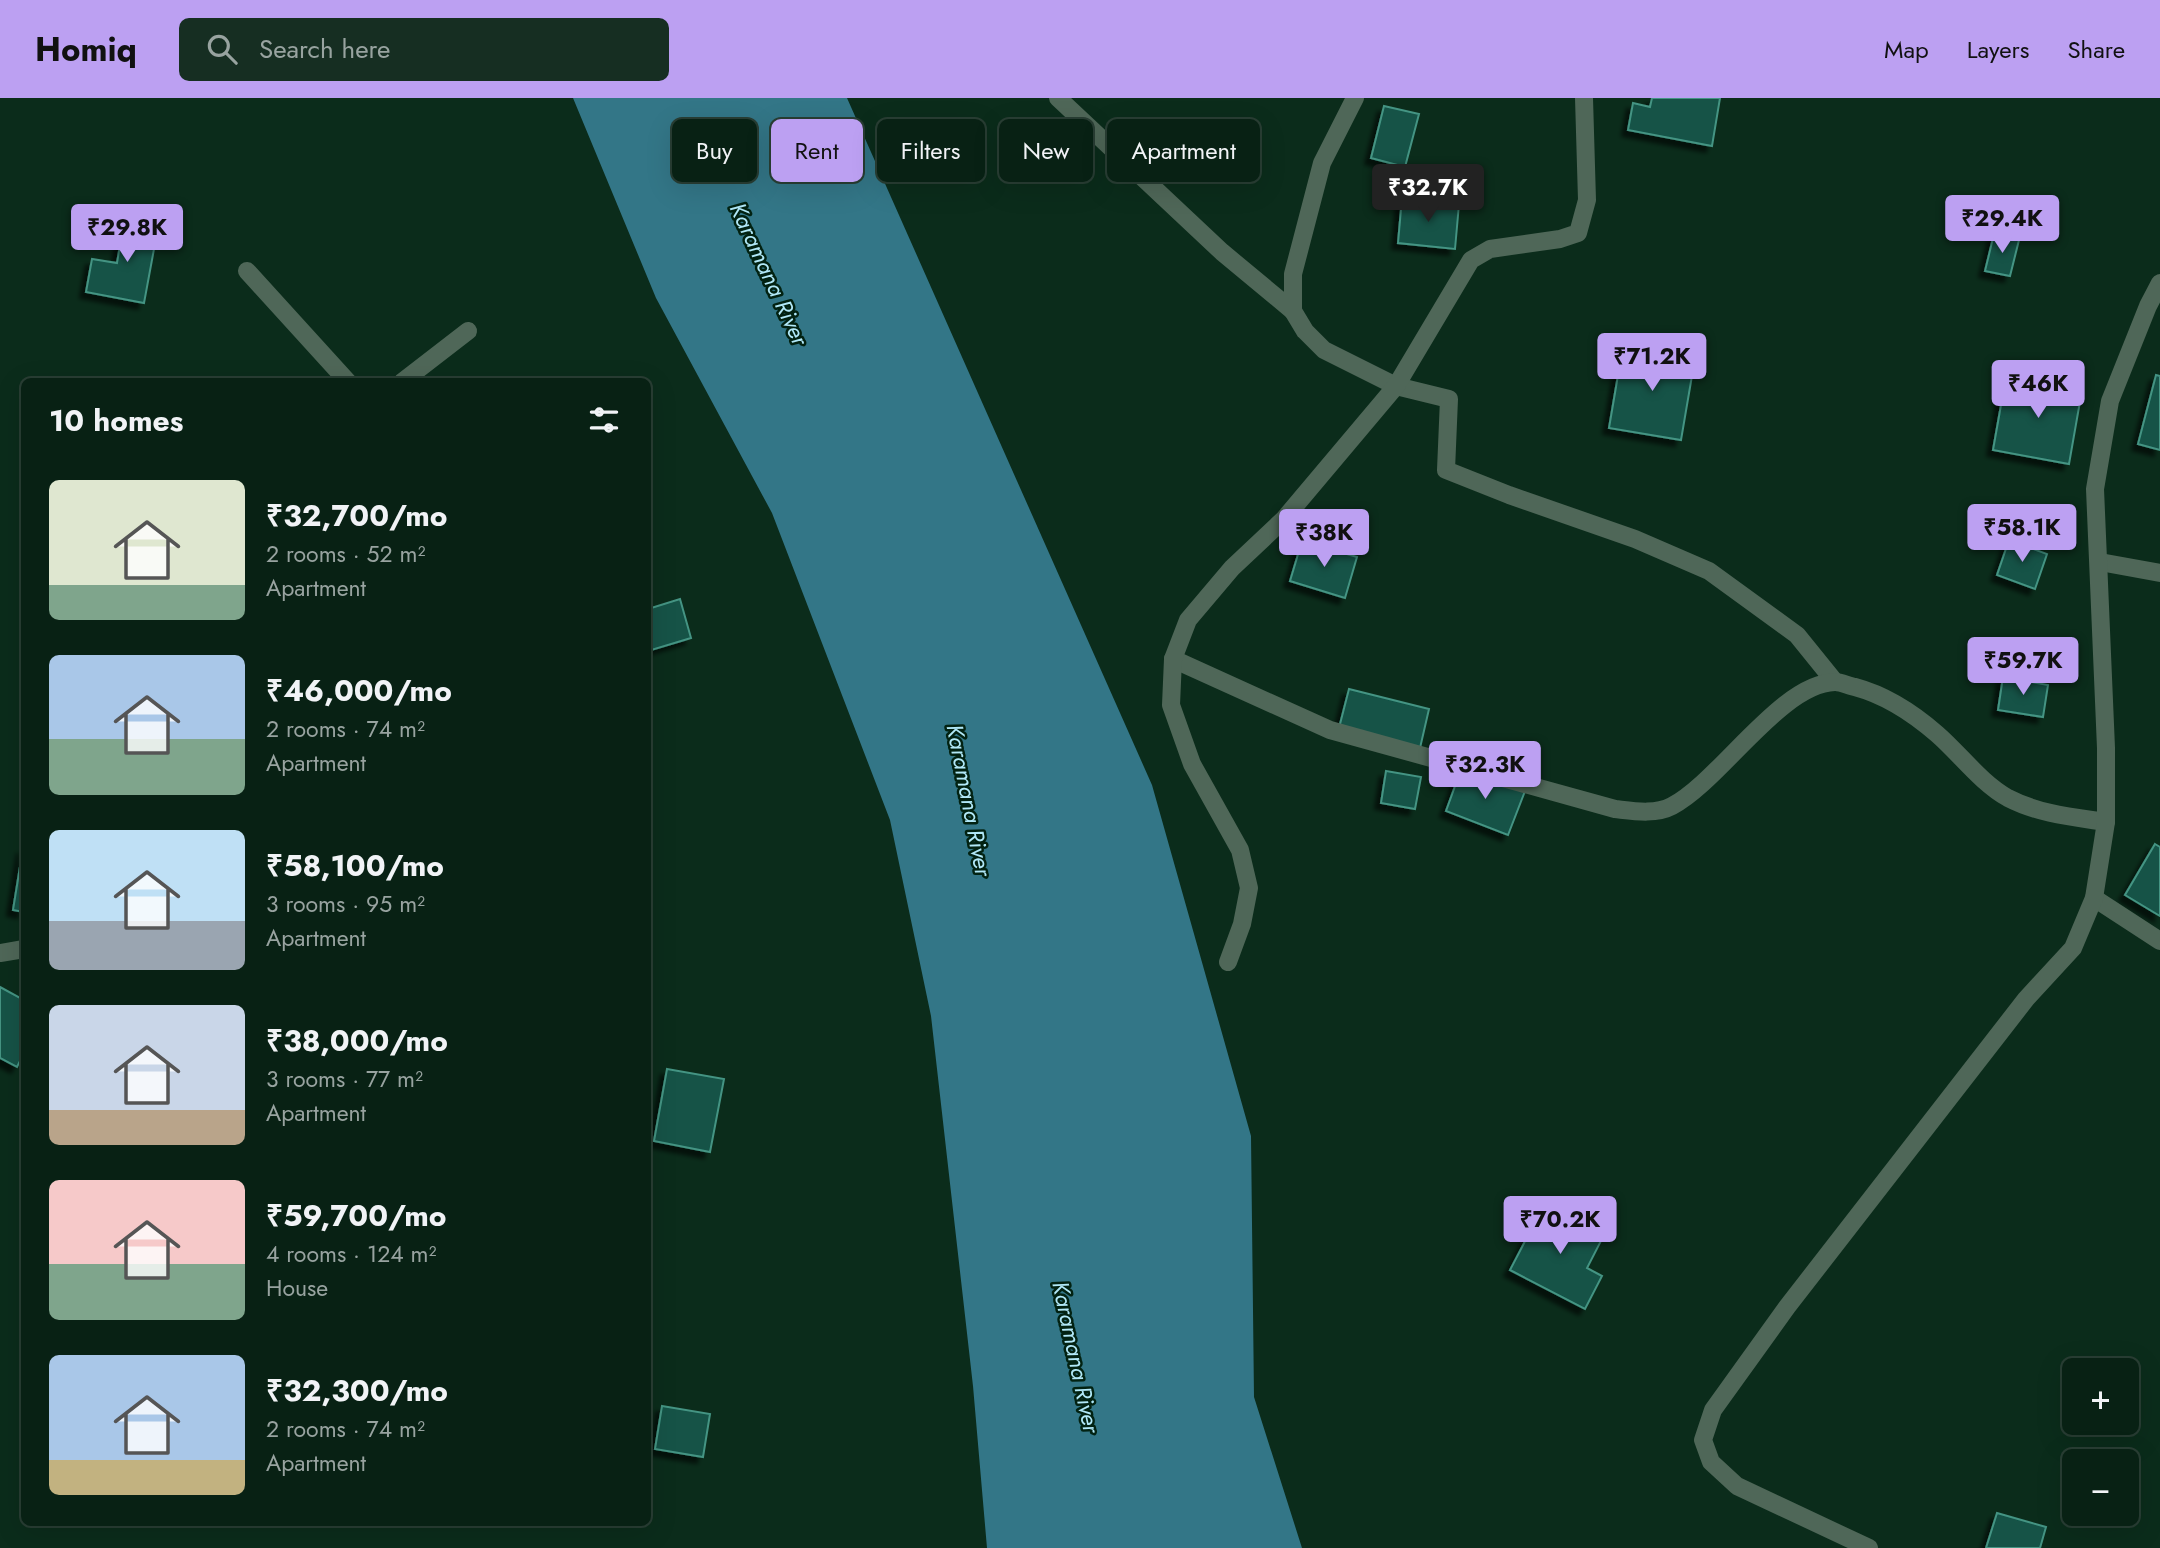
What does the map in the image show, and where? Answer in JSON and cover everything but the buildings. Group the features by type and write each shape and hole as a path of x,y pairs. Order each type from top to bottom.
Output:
{"street":[{"path":"1058,98 1222,252 1293,311 1305,331 1324,350 1396,386 1449,399 1446,470 1634,539 1709,571 1797,635 1835,682"},
{"path":"1293,311 1293,274 1322,163 1355,98"},
{"path":"1228,962 1242,924 1249,888 1240,850 1192,764 1171,705 1173,659 1188,620 1232,568 1284,519 1396,386 1471,260 1490,250 1560,239 1578,233 1587,200 1584,98"},
{"path":"247,271 344,378"},
{"path":"1869,1548 1737,1486 1711,1462 1703,1440 1713,1410 1796,1296 2026,999 2073,948 2094,898 2106,822 2100,562 2095,489 2110,401 2160,283"},
{"path":"407,378 468,331"},
{"path":"2100,562 2160,573"},
{"path":"1173,659 1330,730 1615,809 1646,812 1671,807 1697,788 1775,713 1808,689 1835,682 1879,693 1936,733 2006,797 2043,812 2106,822"},
{"path":"2094,898 2160,941"},
{"path":"0,953 21,950"}],"water":[{"name":"Karamana River","path":"573,98 847,98 856,119 771,119 771,182 863,182 863,134 877,166 877,182 884,182 1152,785 1251,1136 1254,1397 1302,1548 987,1548 973,1386 931,1016 890,820 772,513 656,298"}]}
